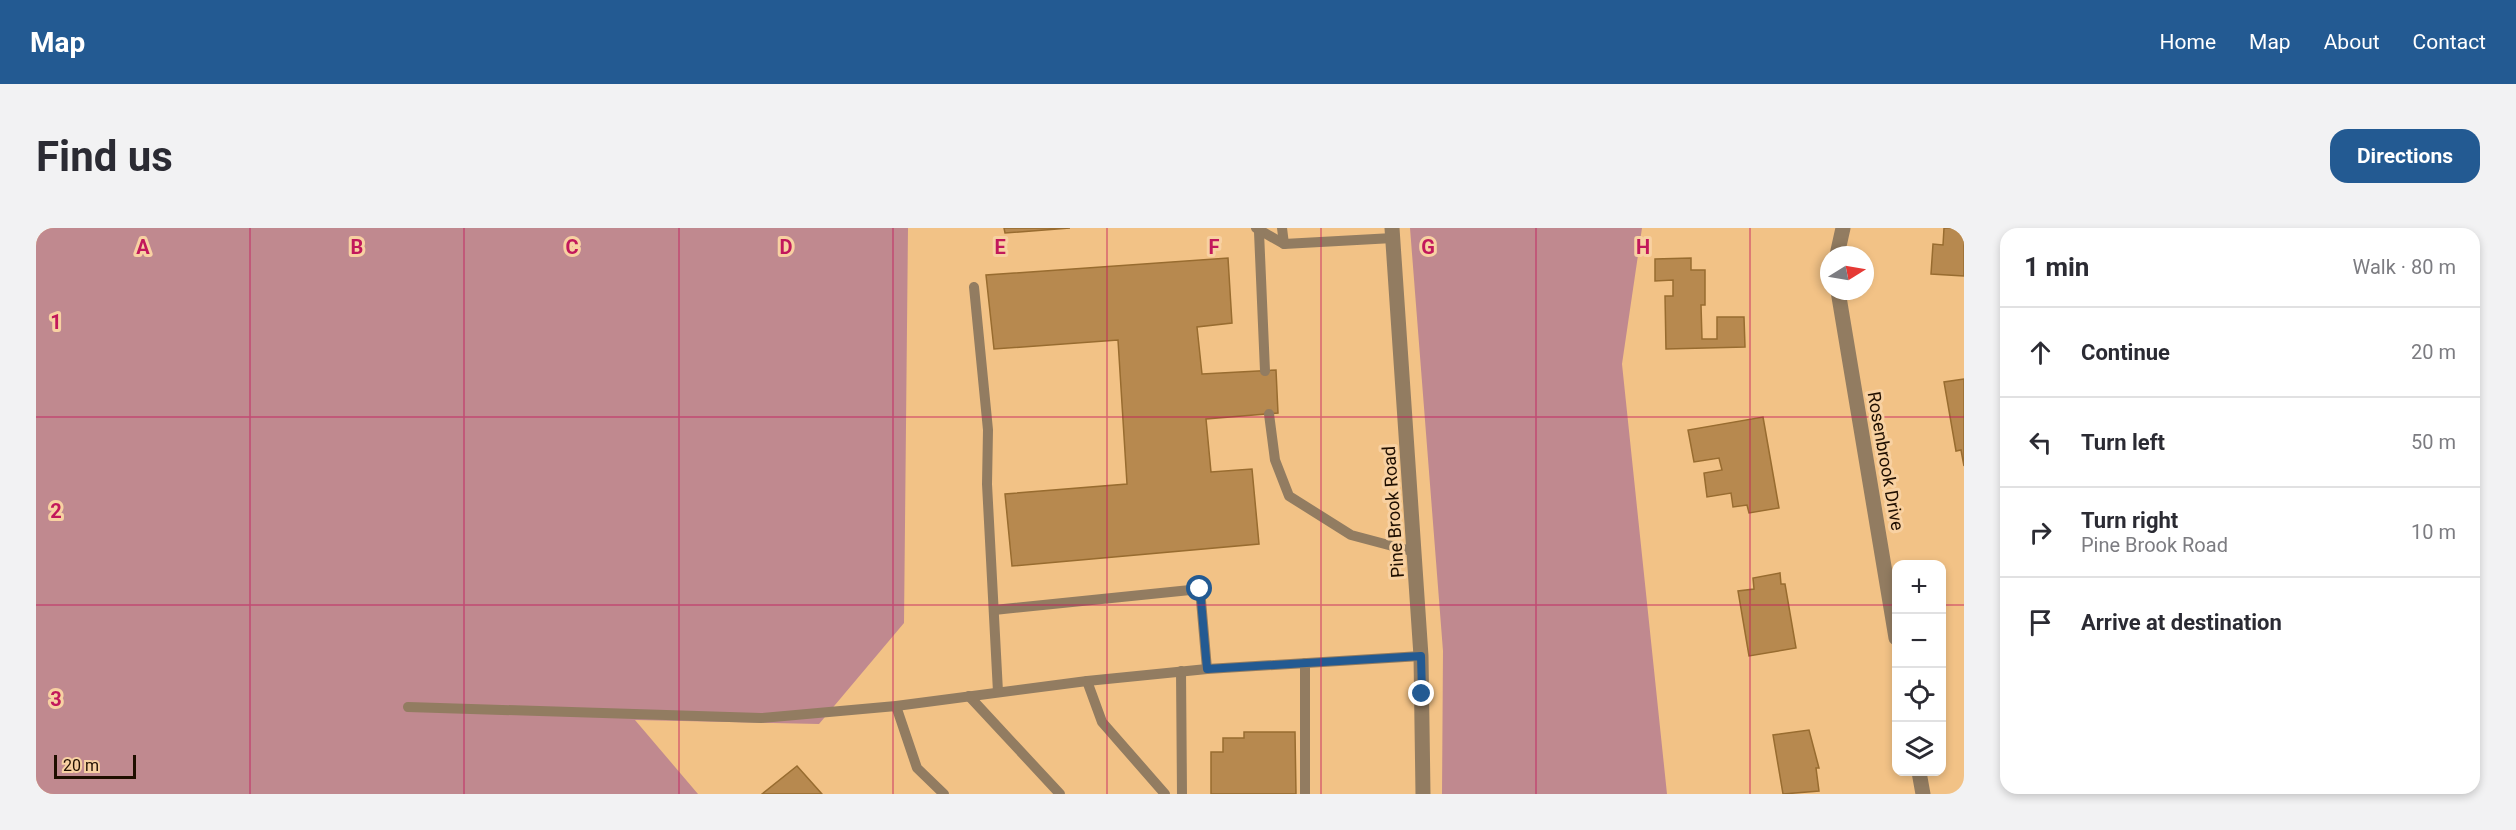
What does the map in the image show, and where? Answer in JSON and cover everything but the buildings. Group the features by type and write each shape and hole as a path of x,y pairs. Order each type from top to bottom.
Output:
{"street":[{"path":"1839,246 1844,228"},
{"name":"Pine Brook Road","path":"1392,233 1421,656 1423,794"},
{"name":"Rosenbrook Drive","path":"1840,300 1892,614"},
{"path":"1920,776 1923,794"}],"lane":[{"path":"1282,228 1284,244"},
{"path":"1258,230 1284,244 1392,233"},
{"path":"1258,230 1265,371"},
{"path":"974,287 988,430 987,484 998,692"},
{"path":"1269,414 1275,460 1289,496 1351,535 1415,552"},
{"path":"994,610 1200,589 1207,669"},
{"path":"408,707 761,718 896,706 1087,681 1207,669 1421,656"},
{"path":"1305,663 1305,794"},
{"path":"1181,672 1182,794"},
{"path":"1087,681 1102,722 1165,794"},
{"path":"969,696 1060,794"},
{"path":"896,706 917,768 944,794"}],"shaded area":[{"path":"36,228 908,228 904,623 819,724 635,720 698,794 36,794"},
{"path":"1410,228 1642,228 1622,364 1667,794 1442,794 1443,651"}],"route":[{"path":"1200,589 1207,669 1421,656 1422,694"}]}
